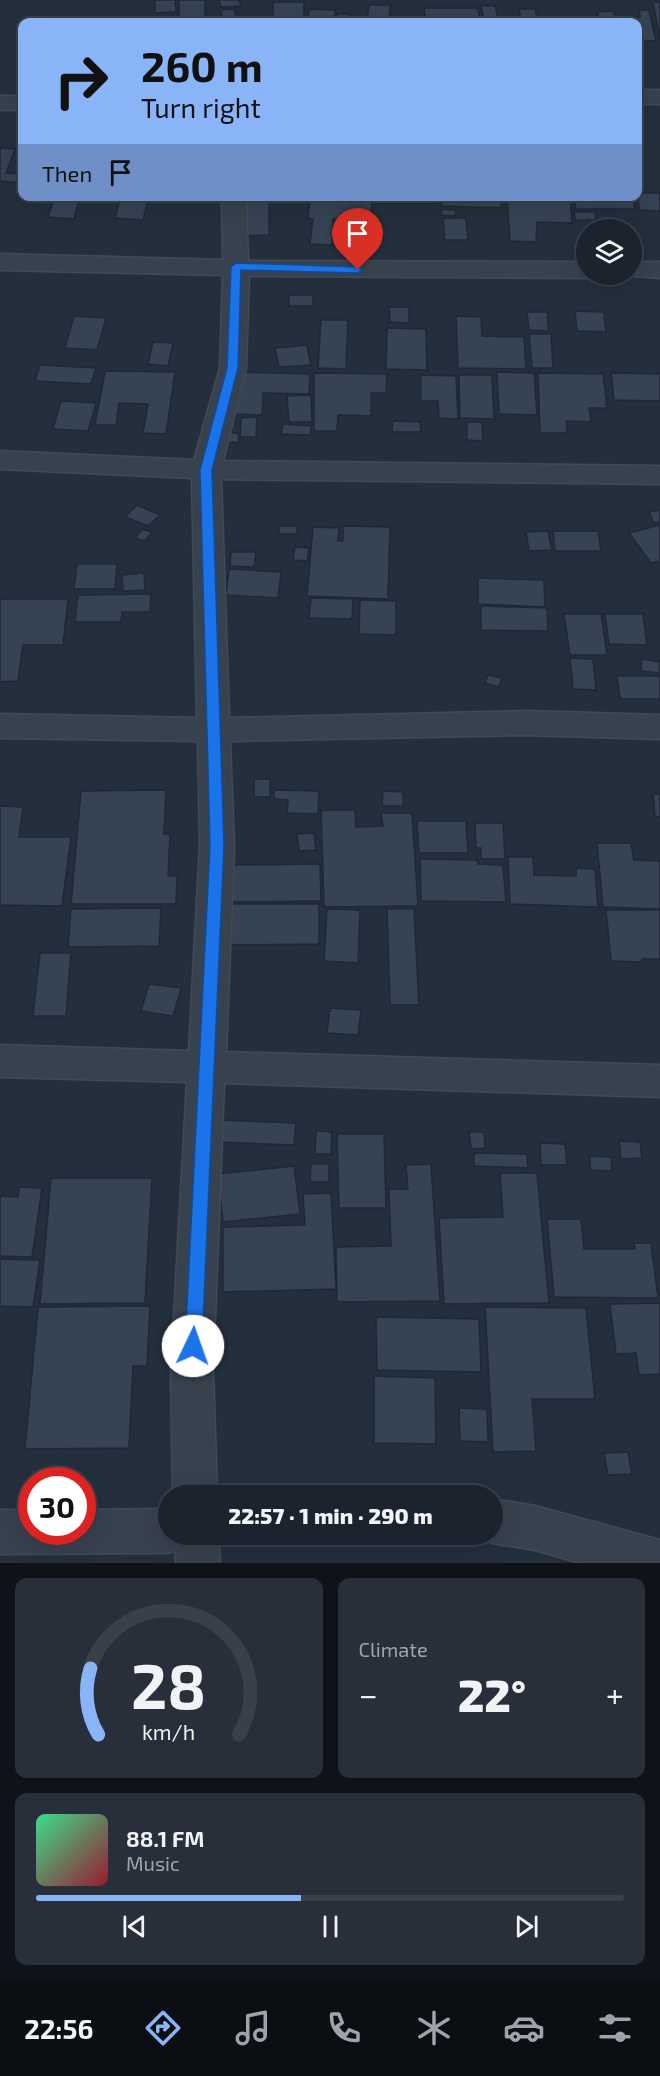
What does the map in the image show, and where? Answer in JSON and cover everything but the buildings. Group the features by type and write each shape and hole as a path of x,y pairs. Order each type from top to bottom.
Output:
{"street":[{"path":"642,97 660,97"},
{"path":"0,103 18,103"},
{"path":"195,1485 192,1370 217,845 206,470 232,368 236,267 234,201"},
{"path":"0,262 312,270 576,270"},
{"path":"642,270 660,270"},
{"path":"0,460 206,470 660,475"},
{"path":"0,726 215,730 536,723 660,727"},
{"path":"0,1061 208,1065 660,1081"},
{"path":"503,1523 533,1528 634,1558 660,1562"},
{"path":"0,1532 158,1531"},
{"path":"197,1545 198,1563"}],"route":[{"path":"193,1346 217,845 206,470 232,368 236,267 358,270"}]}
